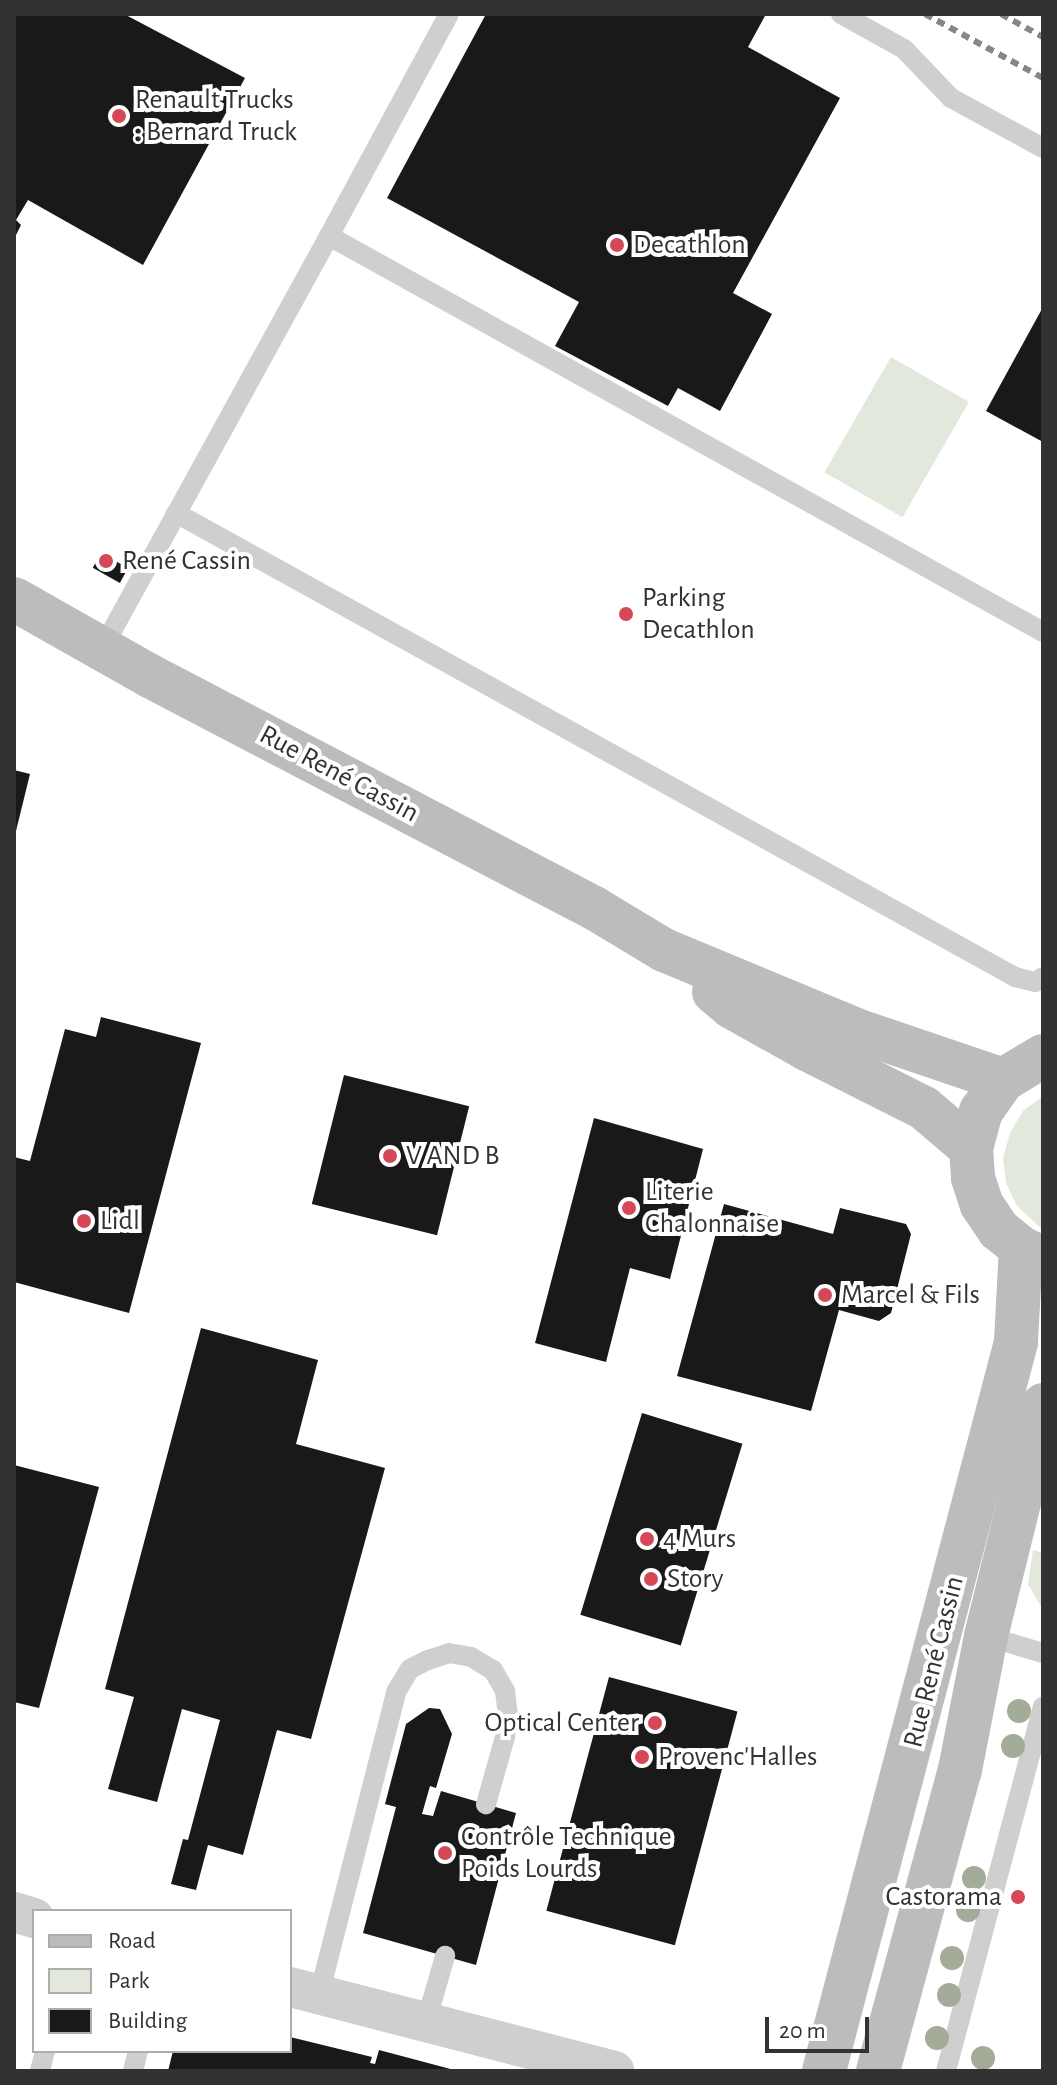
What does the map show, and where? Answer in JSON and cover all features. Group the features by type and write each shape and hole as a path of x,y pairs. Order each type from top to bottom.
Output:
{"main road":[{"name":"Rue René Cassin","path":"14,599 102,649 594,908 664,950 856,1030 1003,1080"},
{"name":"Rue René Cassin","path":"664,950 732,1007 924,1108 971,1148"},
{"path":"1032,1253 999,1230 982,1205 973,1178 971,1148 981,1111 1003,1080 1031,1060 1043,1056"},
{"name":"Rue René Cassin","path":"824,2071 1016,1342 1032,1253"},
{"name":"Rue René Cassin","path":"878,2071 960,1770 986,1636 1043,1405"}],"street":[{"path":"305,1991 614,2071"}],"lane":[{"path":"102,649 449,14"},
{"path":"841,14 904,49 951,98 1043,148"},
{"path":"329,236 1043,632"},
{"path":"176,513 1015,977 1035,982 1043,977"},
{"path":"986,1636 1043,1653"},
{"path":"305,1991 396,1692 410,1669 449,1653 471,1657 493,1670 505,1691 508,1715 505,1737 486,1804"},
{"path":"946,2071 1043,1707"},
{"path":"426,2022 445,1956"}],"green space":[{"path":"891,357 969,402 902,517 824,472"},
{"path":"1043,1096 1043,1230 1017,1206 1006,1183 1003,1158 1010,1133 1023,1111"},
{"path":"1033,1550 1043,1553 1043,1610 1028,1584"}],"building":[{"name":"Renault Trucks : Bernard Truck","path":"14,14 124,14 245,78 143,265 28,200 16,220 21,225 14,239"},
{"name":"Decathlon","path":"486,14 766,14 748,47 840,98 733,293 772,314 720,411 678,388 668,406 555,346 579,302 387,198"},
{"path":"1043,307 1043,442 986,411"},
{"name":"René Cassin","path":"101,553 128,568 120,583 93,568"},
{"path":"14,770 30,774 15,835 14,835"},
{"name":"Lidl","path":"101,1017 201,1043 129,1313 14,1282 14,1157 30,1161 65,1029 96,1037"},
{"name":"V AND B","path":"344,1075 469,1106 437,1235 312,1204"},
{"name":"Literie Chalonnaise","path":"594,1118 703,1149 670,1279 630,1268 606,1362 535,1343"},
{"name":"Marcel & Fils","path":"724,1204 833,1234 840,1208 906,1224 911,1234 891,1313 879,1321 839,1310 811,1411 677,1376"},
{"path":"201,1328 318,1360 296,1444 385,1468 311,1739 277,1730 243,1855 208,1845 196,1890 171,1884 183,1839 188,1840 220,1720 182,1709 157,1802 108,1789 134,1697 105,1689"},
{"name":"4 Murs","path":"642,1413 742,1444 681,1645 580,1615"},
{"path":"14,1465 99,1487 39,1708 14,1702"},
{"path":"609,1677 737,1711 675,1945 546,1911"},
{"name":"Contrôle Technique Poids Lourds","path":"429,1708 440,1709 452,1734 436,1788 430,1786 422,1814 433,1816 441,1791 516,1813 476,1965 363,1933 396,1807 385,1804 406,1724"},
{"path":"292,2037 372,2057 370,2063 375,2064 379,2050 458,2071 168,2071 172,2053 292,2053"}],"railway":[{"path":"925,14 1043,78"},
{"path":"1001,14 1043,37"}],"place":[{"name":"Renault Trucks : Bernard Truck","path":"119,116"},
{"name":"Decathlon","path":"617,245"},
{"name":"René Cassin","path":"106,561"},
{"name":"Parking Decathlon","path":"626,614"},
{"name":"V AND B","path":"390,1156"},
{"name":"Literie Chalonnaise","path":"629,1208"},
{"name":"Lidl","path":"84,1221"},
{"name":"Marcel & Fils","path":"825,1295"},
{"name":"4 Murs","path":"647,1539"},
{"name":"Story","path":"651,1579"},
{"name":"Optical Center","path":"655,1723"},
{"name":"Provenc'Halles","path":"642,1757"},
{"name":"Contrôle Technique Poids Lourds","path":"445,1853"},
{"name":"Castorama","path":"1018,1897"}]}
